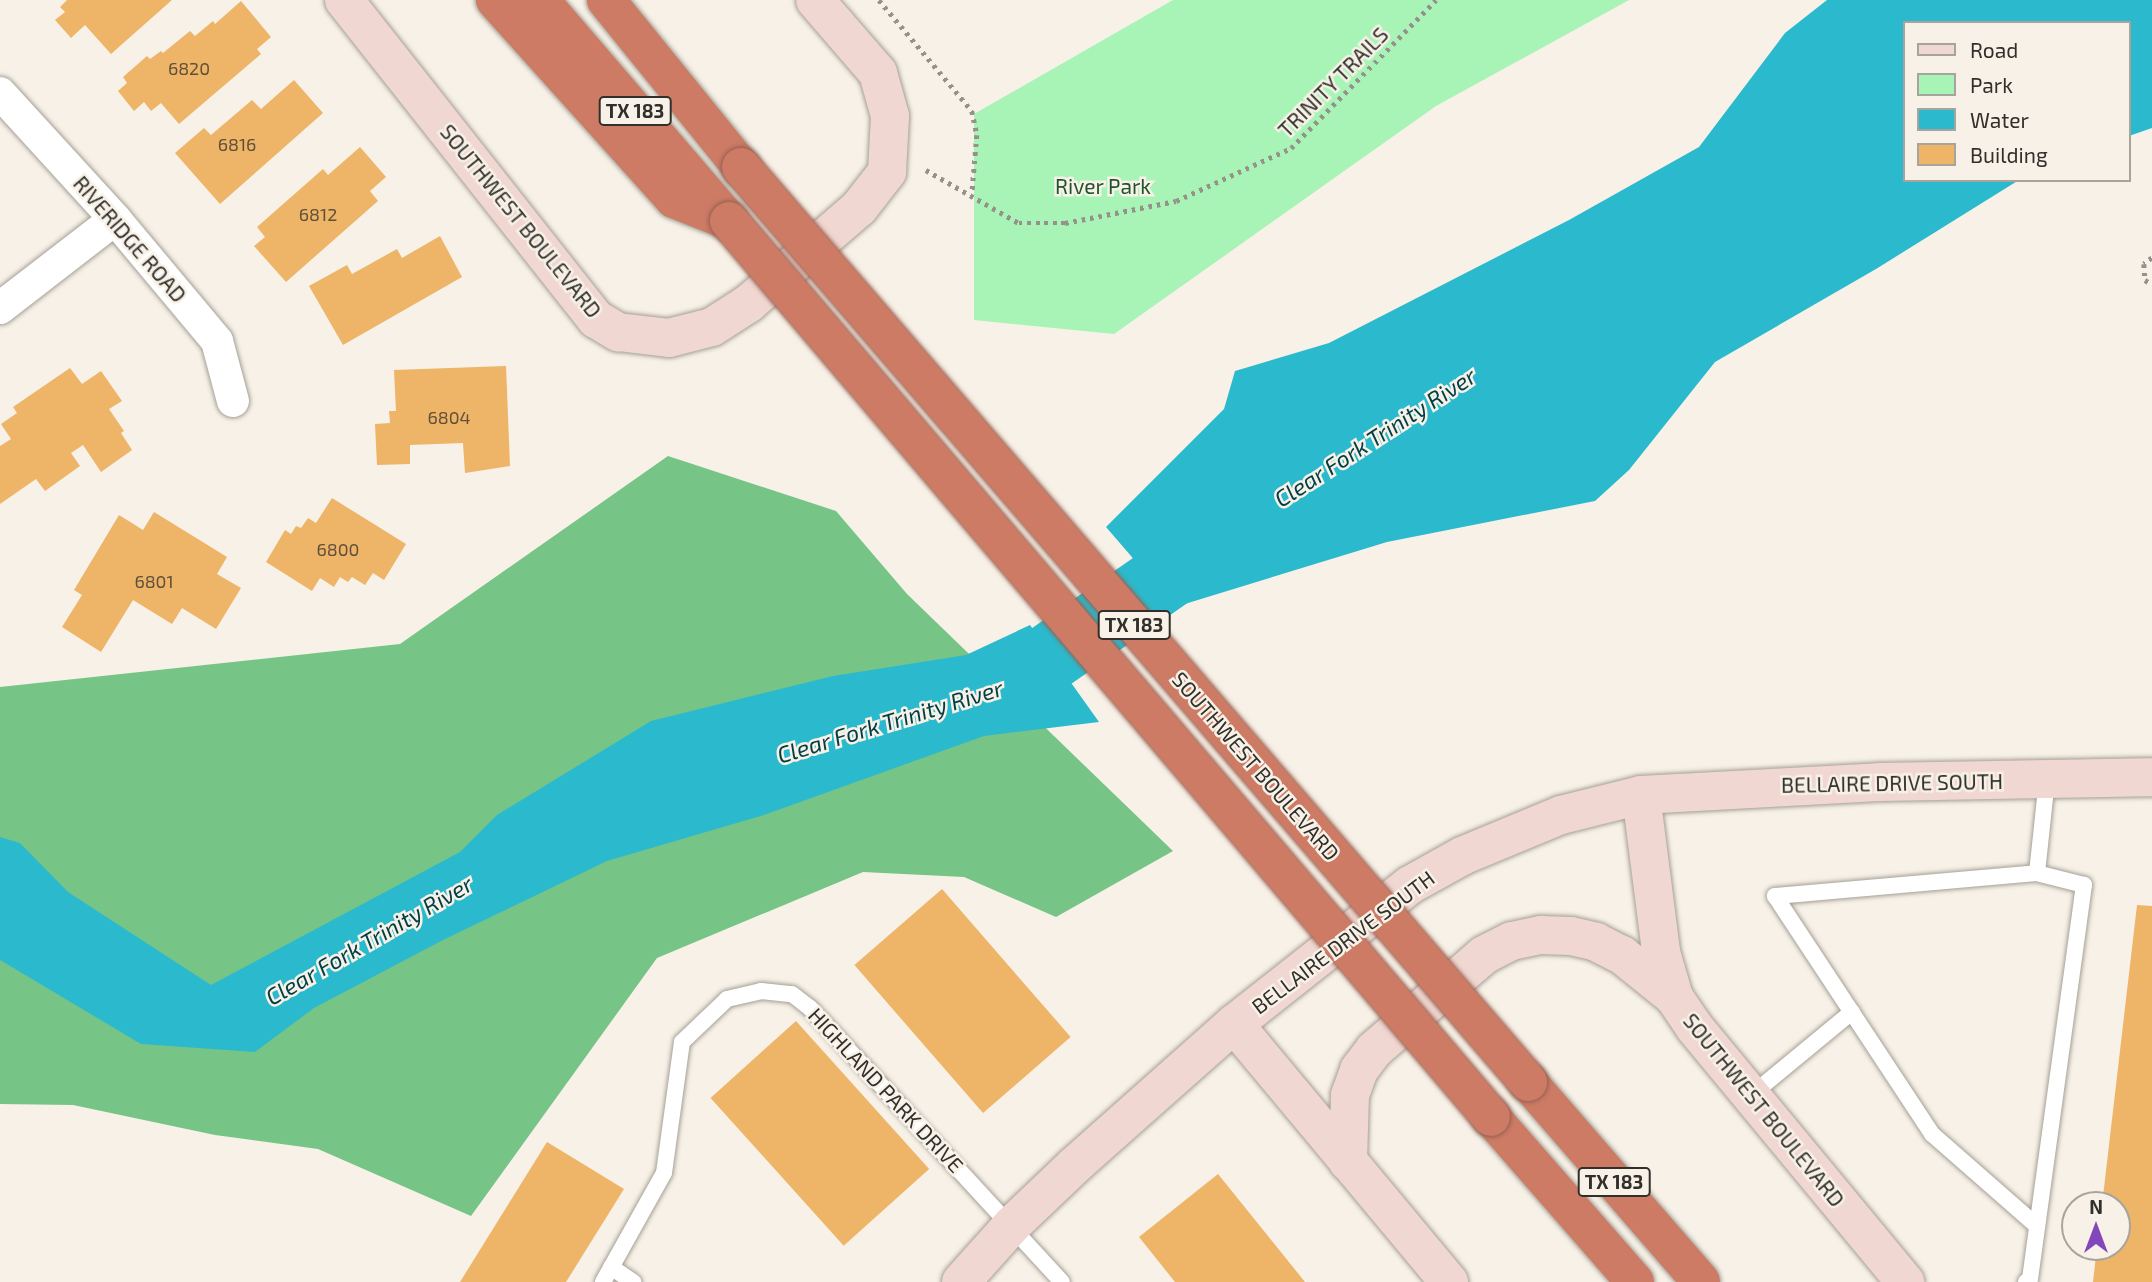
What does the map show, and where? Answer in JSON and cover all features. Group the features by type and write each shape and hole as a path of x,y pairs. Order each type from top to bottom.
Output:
{"highway":[{"path":"495,0 674,199 729,222"},
{"name":"TX 183","path":"540,0 1635,1282"},
{"name":"SOUTHWEST BOULEVARD","path":"606,0 741,167 1701,1282"},
{"path":"1496,1122 1514,1170 1602,1282"}],"street":[{"name":"SOUTHWEST BOULEVARD","path":"344,0 596,318 618,332 670,338 712,327 748,304 859,208 887,172 890,116 878,73 815,0"},
{"name":"RIVERIDGE ROAD","path":"0,93 115,219 218,341 233,401"},
{"path":"0,308 115,219"},
{"name":"BELLAIRE DRIVE SOUTH","path":"961,1282 1012,1225 1151,1096 1234,1024 1410,885 1452,862 1561,815 1641,795 1879,782 2152,777"},
{"name":"SOUTHWEST BOULEVARD","path":"1641,795 1661,952 1674,997 1695,1028 1750,1096 1905,1282"},
{"path":"1348,1162 1350,1095 1359,1070 1374,1050 1484,955 1512,941 1541,935 1596,942 1622,955 1674,997"},
{"path":"1234,1024 1449,1282"}],"lane":[{"path":"2037,873 2047,780"},
{"path":"2026,1282 2030,1279 2084,885 2037,873 1775,896 1932,1134 2037,1226"},
{"name":"HIGHLAND PARK DRIVE","path":"603,1282 664,1173 682,1042 727,999 761,991 792,994 810,1008 1062,1282"},
{"path":"1750,1096 1852,1012"},
{"path":"611,1267 633,1282"}],"path":[{"path":"879,0 972,111 977,135 972,194"},
{"name":"TRINITY TRAILS","path":"887,158 936,174 1019,223 1065,223 1176,201 1291,148 1436,0"},
{"path":"2152,258 2144,264 2145,280 2152,284"}],"green space":[{"name":"River Park","path":"1173,0 1629,0 1436,106 1114,334 974,320 974,114"},
{"path":"668,456 836,511 907,594 1173,851 1056,917 964,877 863,872 657,958 471,1216 318,1149 215,1135 73,1105 0,1104 0,687 400,644"}],"water":[{"path":"1827,0 2152,0 2152,128 2131,135 2131,21 1904,21 1904,182 2016,182 1876,269 1715,362 1629,470 1595,501 1387,542 1175,607 1106,527 1224,409 1235,371 1329,343 1569,220 1699,147 1785,33"},
{"path":"1030,625 1099,722 984,736 764,815 607,861 443,940 314,1008 255,1052 141,1044 0,960 0,837 20,843 68,892 211,985 460,852 497,815 651,721 833,676 966,655"}],"building":[{"path":"67,0 172,0 111,54 85,25 71,38 55,20 65,12 60,7"},
{"path":"241,1 271,37 257,49 261,54 179,124 161,103 151,111 144,102 134,111 118,91 127,83 123,77 147,56 150,59 161,51 163,53 190,31 195,36 213,21 215,24"},
{"path":"294,80 323,113 220,204 175,153 204,128 211,135 252,100 261,109"},
{"path":"360,147 386,177 370,191 378,201 286,282 254,246 265,237 257,227 323,169 328,175"},
{"path":"440,236 462,277 343,345 309,286 347,265 352,274 397,249 402,258"},
{"path":"506,366 510,466 465,473 463,443 410,445 410,464 377,465 375,424 390,423 389,411 396,411 394,370"},
{"path":"70,368 82,384 101,371 122,401 109,409 124,431 121,433 132,450 101,472 83,445 71,453 80,466 45,491 36,479 0,504 0,446 11,439 1,424 17,413 13,407"},
{"path":"332,498 406,544 384,580 373,573 365,585 352,577 348,582 340,577 334,587 320,578 312,591 266,562 285,530 291,534 296,526 301,528 308,518 316,523"},
{"path":"154,512 227,557 217,574 241,588 216,629 182,608 172,624 133,600 101,652 62,627 82,595 74,590 119,515 143,530"},
{"path":"942,889 1071,1037 983,1113 854,965"},
{"path":"2137,905 2152,906 2152,1282 2093,1282 2095,1261 2131,1261 2131,1191 2104,1191"},
{"path":"796,1021 929,1169 844,1246 711,1098"},
{"path":"547,1142 624,1189 566,1282 460,1282"},
{"path":"1218,1174 1305,1282 1175,1282 1139,1237"}],"waterway":[{"name":"Clear Fork Trinity River","path":"970,698 1007,687 1233,530"}]}
